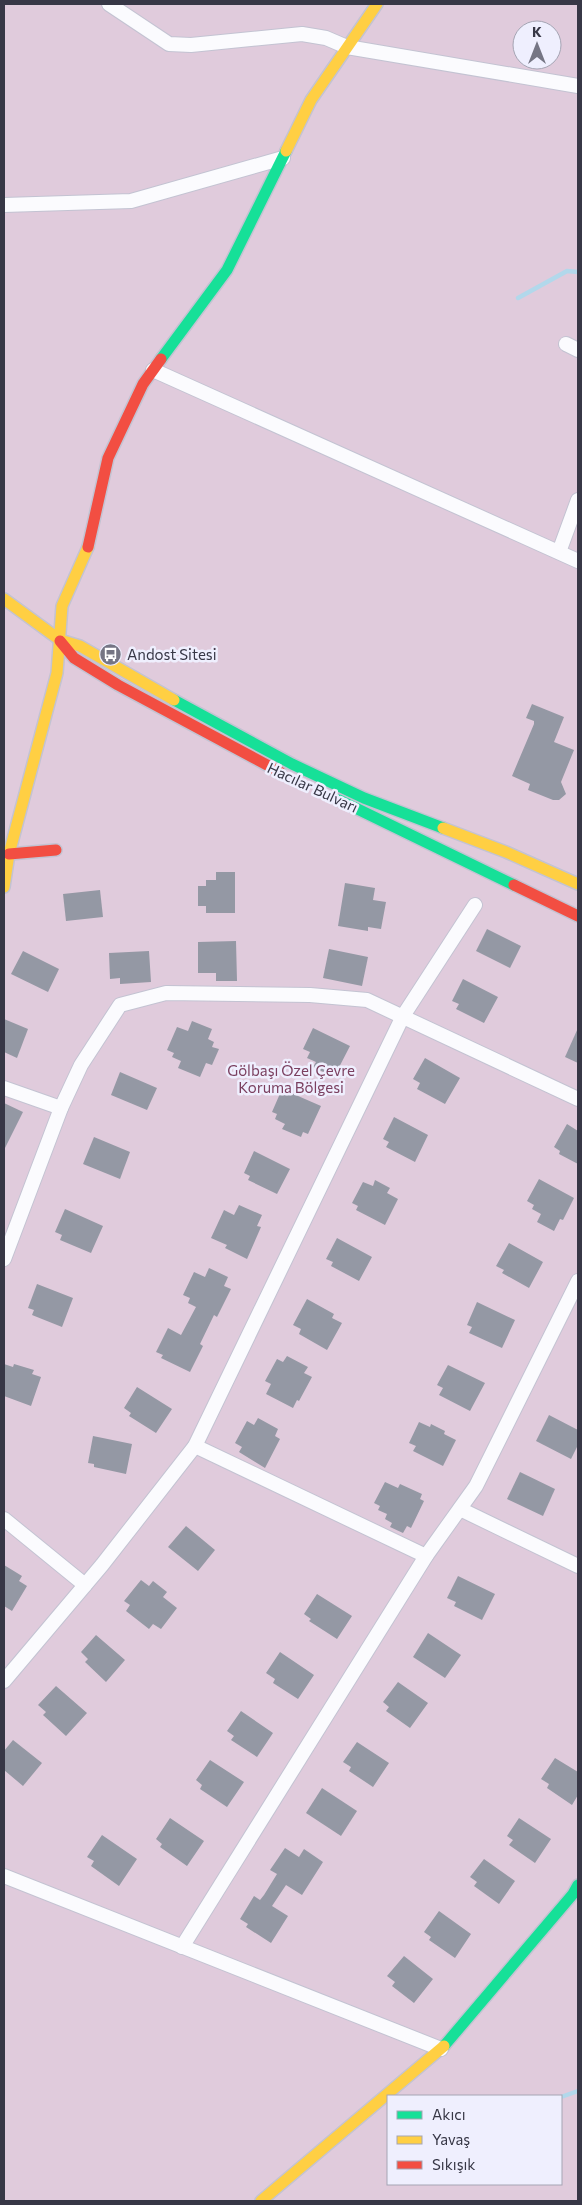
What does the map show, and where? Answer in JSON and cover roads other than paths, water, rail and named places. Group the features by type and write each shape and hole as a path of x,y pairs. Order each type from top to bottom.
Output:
{"street":[{"path":"109,4 170,44 191,45 302,34 326,38 347,47 578,86"},
{"path":"4,887 5,856 57,673 62,606 88,547 108,458 143,384 227,270 311,100 377,4"},
{"path":"4,205 131,201 283,158"},
{"path":"153,370 578,561"},
{"path":"559,552 578,500"},
{"name":"Hacılar Bulvarı","path":"4,599 60,640 74,658 118,685 239,752 294,779"},
{"name":"Hacılar Bulvarı","path":"60,640 80,646 240,737 340,787 442,829 506,852 578,884"},
{"name":"Hacılar Bulvarı","path":"329,796 578,916"},
{"path":"5,856 56,850"},
{"path":"4,1681 85,1585 195,1446 403,1016 475,905"},
{"path":"4,1259 61,1108 81,1065 120,1005 129,1002 166,992 310,995 367,1000 578,1099"},
{"path":"4,1088 61,1108"},
{"path":"182,1947 426,1556 476,1486 578,1281"},
{"path":"195,1446 426,1556"},
{"path":"460,1509 578,1566"},
{"path":"4,1519 85,1585"},
{"path":"4,1876 441,2049"},
{"path":"261,2201 441,2049 573,1894 578,1885"}],"waterway":[{"path":"518,298 567,271 578,272"},
{"path":"562,2097 578,2091"}],"place":[{"name":"Andost Sitesi","path":"111,654"}],"park label":[{"name":"Gölbaşı Özel Çevre Koruma Bölgesi","path":"291,1078"}]}
